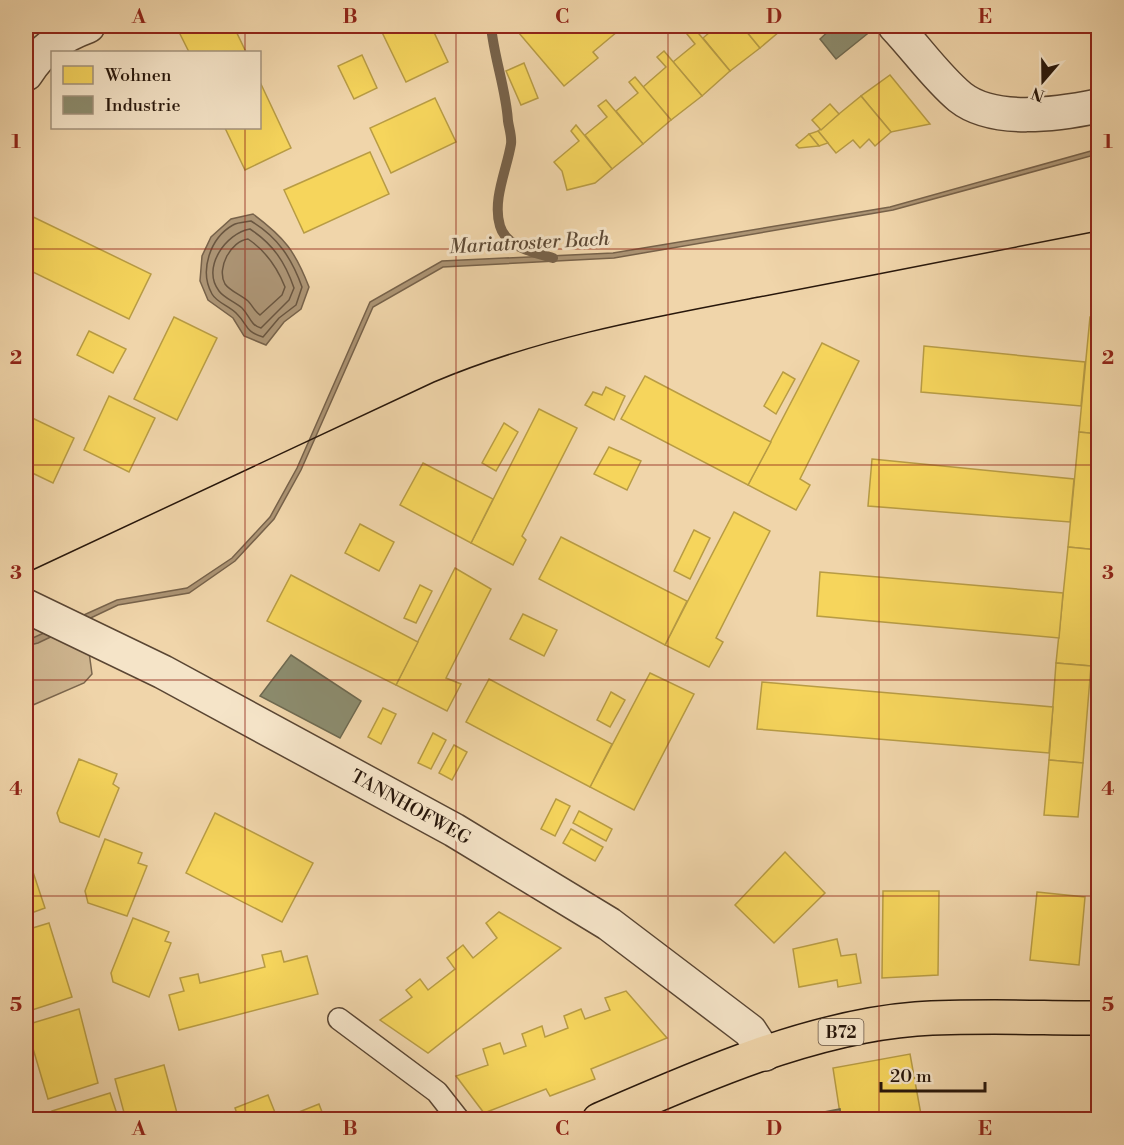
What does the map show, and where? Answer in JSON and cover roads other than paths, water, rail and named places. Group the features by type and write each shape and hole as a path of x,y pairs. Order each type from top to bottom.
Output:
{"main road":[{"name":"B72","path":"598,1119 765,1054 821,1035 915,1020 1098,1018"}],"street":[{"path":"26,74 37,57 64,35 88,26"},
{"path":"895,26 962,98 1003,115 1067,112 1098,106"},
{"name":"TANNHOFWEG","path":"26,606 164,672 454,830 609,924 750,1031 765,1054"}],"lane":[{"path":"339,1019 437,1092 459,1119"}],"water":[{"name":"Mariatroster Bach","path":"1098,149 1098,154 893,210 614,258 443,267 373,307 301,470 274,519 235,561 189,593 118,605 38,643 26,646 26,641 117,600 187,588 232,558 270,517 297,468 370,302 442,261 613,253 890,207"},
{"path":"253,214 288,246 309,287 301,309 284,322 266,345 244,336 233,318 208,300 200,281 202,256 211,237 231,219"}],"waterway":[{"path":"491,26 511,138 499,195 500,226 503,233 515,244 553,258"}],"tram line":[{"path":"26,573 434,382 513,353 553,341 676,313 1098,231"}]}
